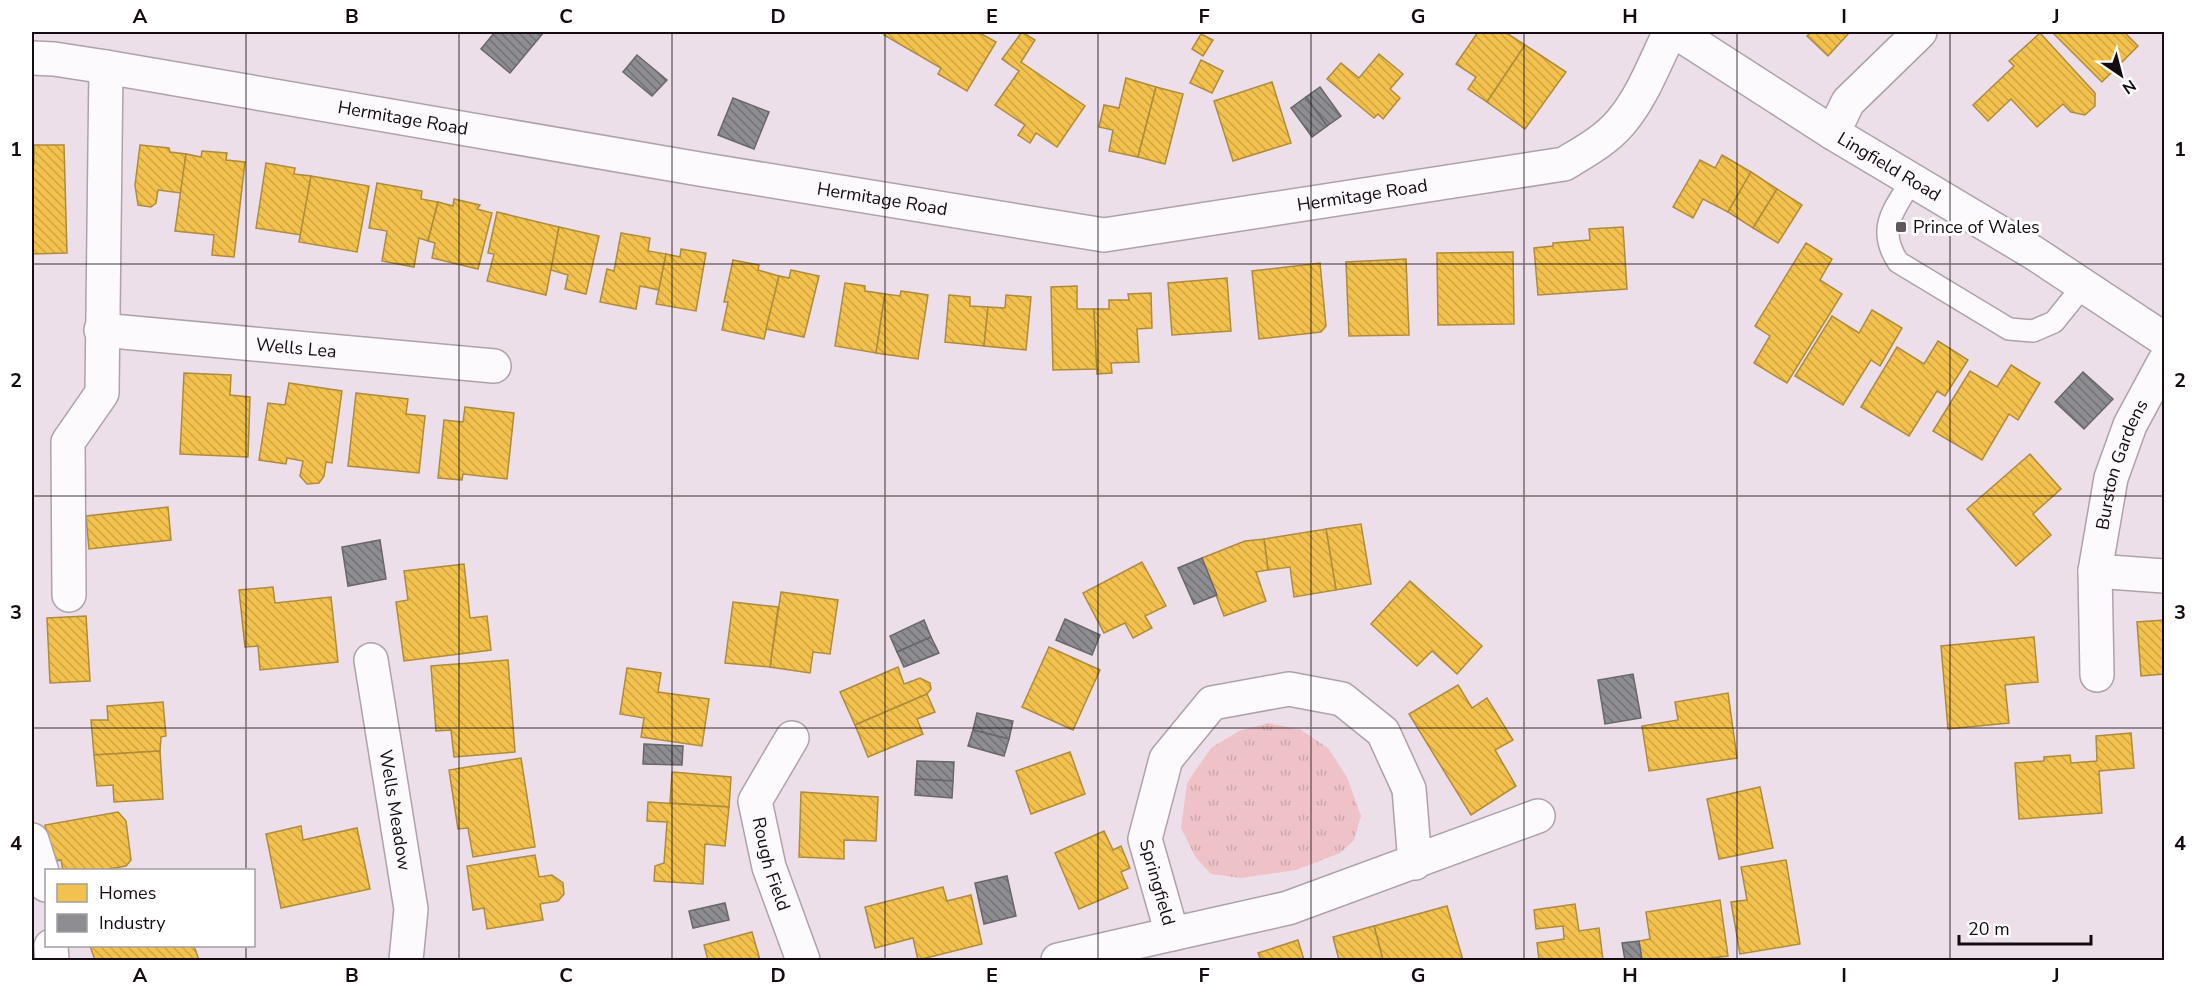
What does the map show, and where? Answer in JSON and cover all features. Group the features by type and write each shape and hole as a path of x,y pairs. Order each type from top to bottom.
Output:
{"street":[{"name":"Hermitage Road","path":"32,58 106,67 705,170 1104,235 1564,164 1592,147 1620,123 1642,90 1670,32"},
{"name":"Lingfield Road","path":"1676,32 1833,133 2034,253 2164,339"},
{"path":"1833,133 1848,102 1920,32"},
{"path":"69,595 68,442 102,393 106,67"},
{"name":"Wells Lea","path":"101,330 494,366"},
{"name":"Burston Gardens","path":"2097,675 2095,571 2111,478 2130,425 2164,362"},
{"path":"2095,571 2164,576"},
{"name":"Wells Meadow","path":"371,660 411,909 406,960"},
{"name":"Springfield","path":"1172,934 1146,839 1166,759 1212,703 1288,689 1342,699 1383,732 1409,789 1415,863"},
{"name":"Rough Field","path":"792,738 755,801 769,867 803,960"},
{"name":"Springfield","path":"1058,960 1288,908 1538,816"},
{"path":"32,840 45,882"}],"lane":[{"path":"1912,180 1891,215 1887,231 1890,249 1898,262 2009,329 2033,331 2054,322 2083,286"}],"green space":[{"path":"1269,723 1301,730 1328,748 1347,777 1361,816 1354,840 1340,853 1296,870 1242,878 1211,874 1196,858 1181,828 1187,783 1211,748 1239,731"}],"building: Homes":[{"path":"886,32 978,32 996,42 967,91 938,74 941,68 884,35"},
{"path":"1022,32 1035,40 1021,62 1085,106 1057,147 1036,133 1030,143 1018,135 1025,125 995,105 1019,71 1002,59"},
{"path":"1478,32 1505,32 1525,45 1487,102 1468,89 1476,77 1456,64"},
{"path":"1811,32 1850,32 1828,56 1807,36"},
{"path":"2052,32 2124,32 2138,46 2102,82"},
{"path":"2040,33 2095,93 2095,106 2085,115 2071,112 2063,104 2037,127 2011,99 1988,121 1973,105 2014,66 2009,61"},
{"path":"1201,34 1213,40 1203,56 1192,49"},
{"path":"1525,45 1566,72 1525,129 1487,102"},
{"path":"1379,54 1403,74 1390,89 1400,98 1383,119 1378,114 1374,118 1327,79 1341,63 1359,78"},
{"path":"1201,60 1223,71 1212,93 1190,83"},
{"path":"1126,78 1156,87 1138,157 1109,151 1113,130 1099,127 1104,105 1119,108"},
{"path":"1272,82 1291,143 1233,161 1214,101"},
{"path":"1156,87 1183,94 1165,164 1138,157"},
{"path":"34,145 64,145 67,253 32,254"},
{"path":"140,145 169,148 170,152 186,154 181,193 158,190 156,203 151,207 138,205 135,185"},
{"path":"202,151 227,153 226,160 245,162 234,257 212,255 214,235 175,231 186,154 201,157"},
{"path":"1722,155 1751,172 1728,212 1703,199 1693,218 1673,207 1700,160 1715,168"},
{"path":"266,163 295,168 294,174 311,176 301,235 256,228"},
{"path":"1751,172 1777,189 1753,228 1728,212"},
{"path":"311,176 369,186 357,252 299,242"},
{"path":"377,183 422,191 421,199 438,202 428,241 419,238 414,267 382,261 387,231 369,228"},
{"path":"1777,189 1802,205 1778,243 1753,228"},
{"path":"454,199 480,205 477,209 492,213 478,269 432,258 435,243 428,241 438,202 453,206"},
{"path":"497,212 559,227 546,295 487,281 494,254 488,253"},
{"path":"559,227 599,236 586,294 565,289 568,275 551,270"},
{"path":"1623,227 1627,289 1538,295 1534,248 1553,246 1553,243 1590,240 1589,229"},
{"path":"621,233 650,238 648,251 666,254 659,290 640,286 636,309 600,302 607,269 614,271"},
{"path":"1806,243 1832,259 1820,280 1842,294 1787,383 1754,363 1770,336 1755,326"},
{"path":"681,249 706,253 696,311 656,304 666,254 680,257"},
{"path":"1513,252 1514,324 1438,325 1437,253"},
{"path":"1406,259 1409,335 1349,336 1346,262"},
{"path":"733,260 759,265 758,270 779,276 764,339 722,330 728,302 724,302"},
{"path":"1320,263 1326,326 1321,332 1259,339 1252,271"},
{"path":"791,270 819,276 804,337 766,329 779,276 789,278"},
{"path":"1227,278 1231,331 1172,335 1168,283"},
{"path":"845,283 865,286 865,291 885,294 876,353 835,346"},
{"path":"1077,286 1077,309 1094,309 1097,369 1053,370 1051,287"},
{"path":"901,291 928,295 918,359 876,353 885,294 900,296"},
{"path":"1151,293 1152,328 1137,329 1139,362 1111,363 1112,373 1097,374 1094,309 1109,309 1109,300 1129,300 1128,294"},
{"path":"949,295 970,297 970,306 988,307 984,346 945,342"},
{"path":"1006,295 1031,297 1026,350 984,346 988,307 1005,308"},
{"path":"1872,310 1902,328 1880,366 1871,360 1843,405 1795,376 1832,316 1859,333"},
{"path":"1938,341 1968,360 1945,396 1937,391 1909,436 1861,407 1897,347 1924,364"},
{"path":"2011,365 2040,383 2018,420 2009,414 1982,460 1933,431 1970,371 1997,387"},
{"path":"184,373 231,375 230,395 250,397 248,457 180,454"},
{"path":"289,383 342,391 332,463 326,462 324,476 319,483 307,484 300,476 303,461 287,458 286,464 259,460 268,403 285,405"},
{"path":"356,393 408,399 406,414 425,416 419,473 348,466"},
{"path":"465,407 514,413 507,479 463,474 462,480 438,478 444,420 463,422"},
{"path":"2030,454 2061,489 2033,514 2051,535 2016,566 1967,509"},
{"path":"168,507 171,540 89,549 86,516"},
{"path":"1361,524 1371,584 1336,590 1326,529"},
{"path":"1326,529 1336,590 1294,597 1290,567 1268,570 1264,539"},
{"path":"1264,539 1268,570 1256,572 1266,601 1224,616 1202,558 1245,541"},
{"path":"1142,562 1166,606 1145,616 1152,628 1133,638 1125,623 1104,633 1083,593"},
{"path":"464,564 470,618 487,616 491,650 404,661 396,602 408,600 404,571"},
{"path":"1410,581 1482,646 1457,674 1432,651 1417,666 1371,624"},
{"path":"273,587 275,603 331,597 338,662 260,670 258,646 245,647 239,590"},
{"path":"781,592 838,600 830,654 813,652 810,673 770,667"},
{"path":"733,602 778,607 770,667 725,663"},
{"path":"86,616 90,681 50,683 47,618"},
{"path":"2164,620 2164,674 2141,676 2137,622"},
{"path":"2034,637 2038,682 2005,685 2009,723 1948,729 1941,646"},
{"path":"1049,647 1100,670 1073,730 1022,707"},
{"path":"508,660 515,752 454,757 451,730 436,731 431,666"},
{"path":"898,667 904,684 920,678 930,683 931,689 927,694 855,725 840,692"},
{"path":"627,668 661,673 658,692 709,699 702,746 641,737 644,718 620,714"},
{"path":"1458,685 1472,708 1487,698 1513,740 1495,750 1516,786 1471,815 1409,714"},
{"path":"1728,693 1737,758 1649,771 1642,726 1678,720 1675,702"},
{"path":"927,694 935,712 917,719 923,734 868,757 855,725"},
{"path":"163,702 166,736 161,737 160,751 94,755 91,720 108,720 107,706"},
{"path":"2131,733 2134,768 2099,771 2102,813 2019,819 2015,763 2044,761 2044,757 2070,755 2071,763 2097,761 2096,736"},
{"path":"160,751 163,799 114,802 113,785 97,786 94,755"},
{"path":"1070,752 1085,794 1031,814 1016,771"},
{"path":"521,758 535,847 473,857 468,828 458,829 449,770"},
{"path":"672,772 731,777 729,807 670,803"},
{"path":"1760,787 1773,848 1719,859 1707,799"},
{"path":"801,792 878,797 876,841 844,840 844,859 799,857"},
{"path":"648,802 729,807 725,846 705,844 703,884 654,881 655,866 664,863 667,822 647,821"},
{"path":"118,812 126,821 131,860 126,866 109,869 63,869 61,860 52,862 45,825"},
{"path":"301,826 303,840 357,828 370,889 281,908 266,834"},
{"path":"1104,831 1113,850 1121,846 1130,868 1121,872 1128,888 1079,909 1055,853"},
{"path":"535,855 539,877 552,875 563,883 564,894 558,901 540,904 543,920 487,929 484,908 473,910 467,866"},
{"path":"1786,860 1800,944 1740,954 1731,902 1747,900 1741,867"},
{"path":"943,887 947,901 971,895 982,944 918,960 913,938 875,948 865,907"},
{"path":"1720,900 1728,956 1695,960 1642,960 1639,941 1650,939 1646,912"},
{"path":"1575,904 1579,931 1599,928 1603,960 1539,960 1537,943 1564,939 1563,926 1536,929 1534,910"},
{"path":"1447,906 1463,960 1383,960 1374,926"},
{"path":"1374,926 1383,960 1339,960 1333,937"},
{"path":"752,932 760,960 708,960 704,945"},
{"path":"1298,940 1304,960 1261,960 1258,953"},
{"path":"90,947 194,947 199,960 95,960"}],"building: Industry":[{"path":"495,32 544,32 510,73 481,49"},
{"path":"637,55 667,80 652,96 623,72"},
{"path":"1320,87 1341,116 1327,126 1306,97"},
{"path":"1306,97 1327,126 1312,137 1291,108"},
{"path":"733,98 769,112 754,149 718,135"},
{"path":"2083,372 2113,399 2084,429 2055,402"},
{"path":"380,540 386,579 348,586 342,547"},
{"path":"1202,558 1217,595 1194,604 1178,568"},
{"path":"1065,619 1100,635 1092,655 1056,640"},
{"path":"924,620 931,637 897,652 890,636"},
{"path":"931,637 939,653 904,667 897,652"},
{"path":"1633,674 1641,718 1605,724 1598,680"},
{"path":"977,713 1013,721 1009,739 973,730"},
{"path":"973,730 1009,739 1004,756 968,746"},
{"path":"644,744 683,746 682,765 643,764"},
{"path":"917,761 954,762 953,781 916,779"},
{"path":"916,779 953,781 952,798 915,795"},
{"path":"1007,876 1016,916 984,924 975,883"},
{"path":"725,903 729,920 693,928 689,911"},
{"path":"1639,941 1642,960 1625,960 1622,943"}],"place":[{"name":"Prince of Wales","path":"1901,227"}]}
